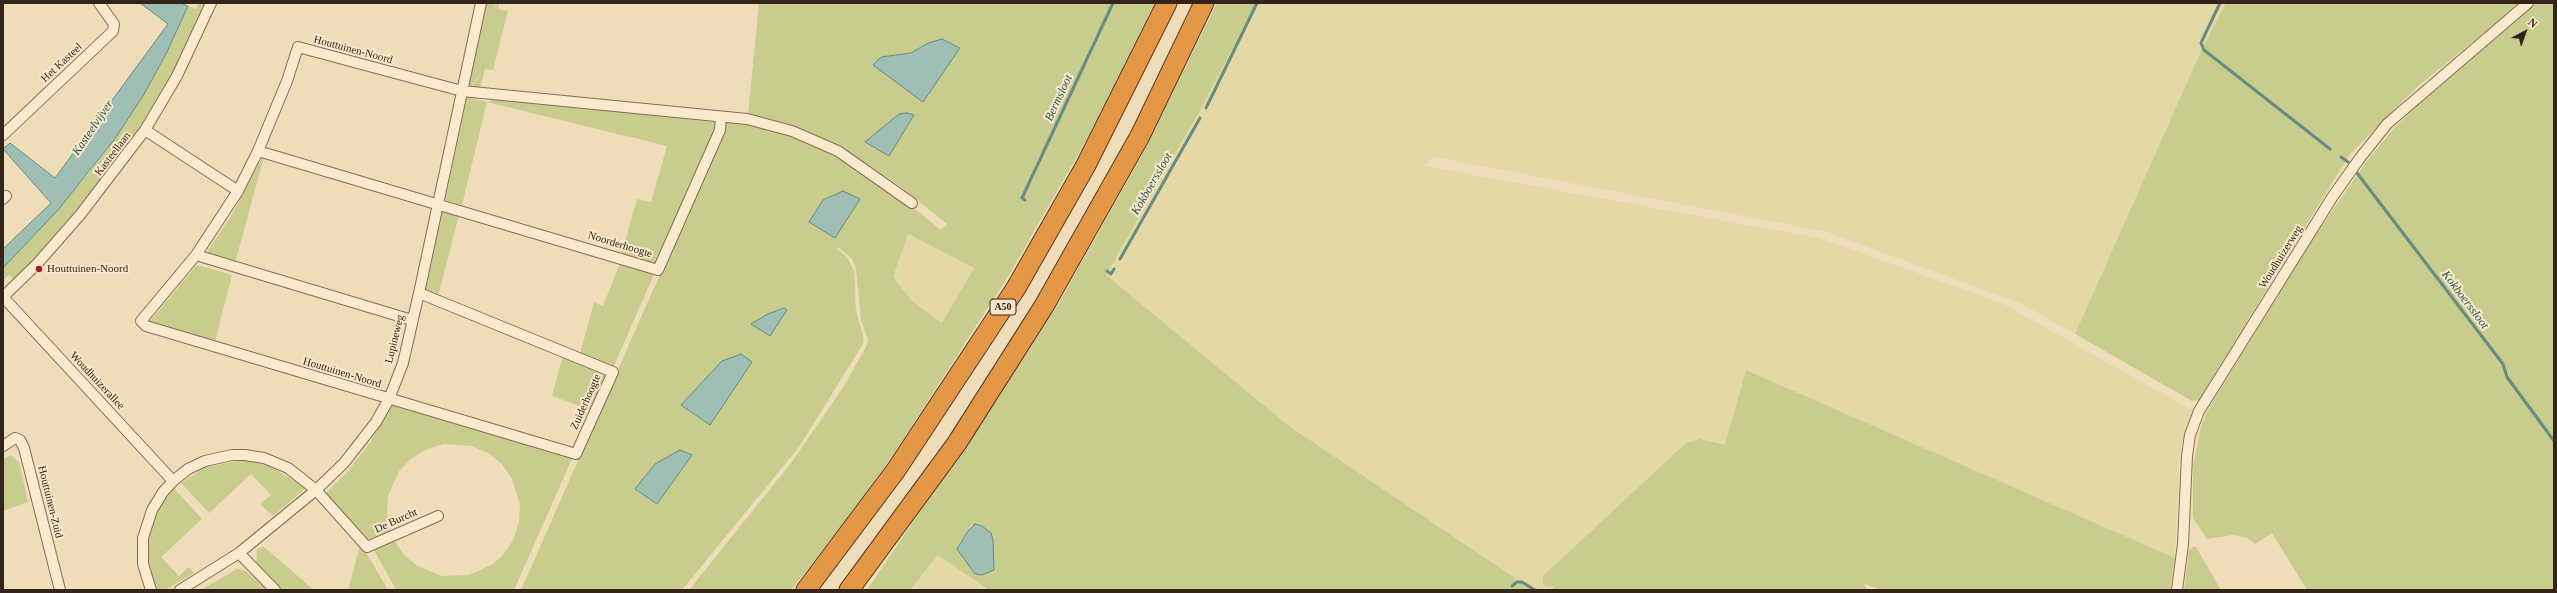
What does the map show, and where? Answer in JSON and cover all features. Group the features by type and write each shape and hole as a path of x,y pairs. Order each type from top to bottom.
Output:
{"highway":[{"name":"A50","path":"806,590 896,470 1016,288 1086,165 1167,3"},
{"path":"849,590 957,443 1044,306 1140,136 1204,3"}],"street":[{"name":"Het Kasteel","path":"3,135 113,31 114,24 99,3"},
{"name":"Kasteellaan","path":"3,297 71,226 145,130 177,76 211,3"},
{"name":"Lupineweg","path":"180,590 239,554 316,490 344,463 376,422 389,400 403,363 439,203 481,3"},
{"name":"Woudhuizerweg","path":"2177,590 2183,544 2187,456 2190,435 2199,410 2332,196 2360,158 2388,124 2528,3"},
{"name":"Houttuinen-Noord","path":"389,400 146,326 141,321 196,255 238,191 258,150 288,81 298,47 462,91"},
{"path":"462,91 747,119 792,131 820,142 860,164 912,203"},
{"name":"Noorderhoogte","path":"439,203 658,270 720,130 721,117"},
{"path":"145,130 238,191"},
{"path":"258,150 439,203"},
{"path":"196,255 412,320"},
{"name":"Zuiderhoogte","path":"389,400 576,454 613,372 419,293"},
{"name":"Woudhuizerallee","path":"3,297 173,480"},
{"name":"Houttuinen-Zuid","path":"3,446 15,438 20,440 24,448 60,590"},
{"path":"151,590 143,564 142,538 152,510 163,492 173,480 188,470 205,461 232,455 264,458 288,468 316,490"},
{"name":"De Burcht","path":"316,490 367,547 438,516"},
{"path":"239,554 275,590"}],"shaded area":[{"path":"1256,3 2226,3 2202,49 2075,334 2022,304 1827,232 1434,157 1424,166 1819,238 2004,304 2193,411 2181,446 2175,558 1746,370 1725,445 1695,439 1551,590 1533,590 1289,426 1106,275 1199,112"},
{"path":"908,234 974,268 942,323 912,301 893,277"},
{"path":"938,555 943,558 989,590 910,590"}],"green space":[{"path":"199,3 205,3 180,60 136,133 60,231 17,277 13,279 9,275 3,280 3,268 86,177 114,140 143,96 166,54 188,6 196,9"},
{"path":"485,3 495,3 496,9 497,3 499,3 498,9 508,11 493,70 485,69 480,88 472,87 483,69 471,87 468,85"},
{"path":"759,3 1156,3 1099,118 1009,275 900,444 856,508 791,590 689,590 791,463 842,389 867,345 868,339 861,320 856,269 852,259 839,248 837,249 847,257 854,271 856,311 864,339 863,344 799,447 682,590 521,590 727,122 747,124 789,134 814,145 841,159 894,192 941,230 947,224 899,185 845,151 792,126 748,115","holes":["928,43 923,102 881,57 911,53","881,130 889,156 866,142","908,234 974,268 942,323 912,301 893,277","722,361 710,425 681,405"]},
{"path":"1217,3 1256,3 1199,112 1106,275 1289,426 1533,590 989,590 938,555 910,590 867,590 1013,374 1059,303 1143,153","holes":["972,525 975,574 957,549"]},
{"path":"2226,3 2521,3 2417,87 2350,154 2199,400 2192,401 2075,334 2202,49"},
{"path":"2536,3 2554,3 2554,590 2307,590 2272,533 2255,544 2247,538 2233,535 2207,539 2193,518 2193,466 2201,426 2210,406 2312,240 2367,161 2394,128 2417,106"},
{"path":"467,97 487,102 462,205 445,200"},
{"path":"498,98 714,122 716,126 655,264 621,255 637,199 651,202 667,146 487,102"},
{"path":"265,153 235,263 205,255 231,216"},
{"path":"442,210 459,215 438,297 424,288"},
{"path":"620,263 655,272 613,368 580,354 594,302 603,306"},
{"path":"197,265 232,275 215,342 149,322"},
{"path":"563,355 608,374 591,410 552,396"},
{"path":"1746,370 2175,558 2170,590 1882,590 1864,584 1867,590 1551,590 1555,586 1547,587 1543,584 1543,576 1686,443 1700,439 1725,445"},
{"path":"392,405 573,457 514,590 396,590 373,548 394,540 404,555 417,566 442,576 469,575 493,564 503,555 513,540 519,522 520,505 512,479 502,464 488,453 471,446 444,444 427,449 412,458 399,471 388,496 387,514 390,531 366,540 325,494 349,470 371,441"},
{"path":"11,455 19,462 28,502 3,511 3,459"},
{"path":"239,461 252,461 270,466 306,488 273,516 260,504 271,495 251,474 209,513 181,483 206,467"},
{"path":"174,488 202,519 161,557 179,576 189,567 194,573 165,590 153,590 145,550 150,527 158,509"},
{"path":"263,546 314,590 278,590 256,567 257,550"},
{"path":"360,546 366,552 388,590 348,590"},
{"path":"2192,547 2196,547 2221,590 2184,590 2189,551"},
{"path":"237,569 246,571 267,590 201,590"}],"water":[{"name":"Kasteelvijver","path":"140,3 180,3 188,6 166,54 143,96 114,140 58,210 3,268 3,249 51,203 3,149 10,143 55,178 168,24"},
{"path":"942,39 960,48 923,102 873,65 881,57 911,53 928,43"},
{"path":"907,113 914,115 889,156 865,142 899,114"},
{"path":"843,191 860,199 835,238 809,222 823,200"},
{"path":"784,308 787,310 770,336 751,324 768,314"},
{"path":"741,354 752,362 710,425 681,405 722,361"},
{"path":"680,450 692,455 657,504 635,489 655,464"},
{"path":"975,524 982,526 991,533 993,540 994,570 982,575 975,574 957,549 968,531"}],"waterway":[{"name":"Bermsloot","path":"1025,200 1022,198 1113,3"},
{"name":"Kokboerssloot","path":"1206,108 1257,3"},
{"name":"Kokboerssloot","path":"2220,3 2201,43 2204,50 2330,149"},
{"name":"Kokboerssloot","path":"1120,259 1200,118"},
{"name":"Kokboerssloot","path":"2341,157 2348,162"},
{"name":"Kokboerssloot","path":"2357,173 2503,364 2507,377 2554,441"},
{"name":"Kokboerssloot","path":"1107,271 1111,274 1114,269"},
{"path":"1512,586 1517,582 1522,582 1535,590"}],"place":[{"name":"Houttuinen-Noord","path":"39,269"}]}
